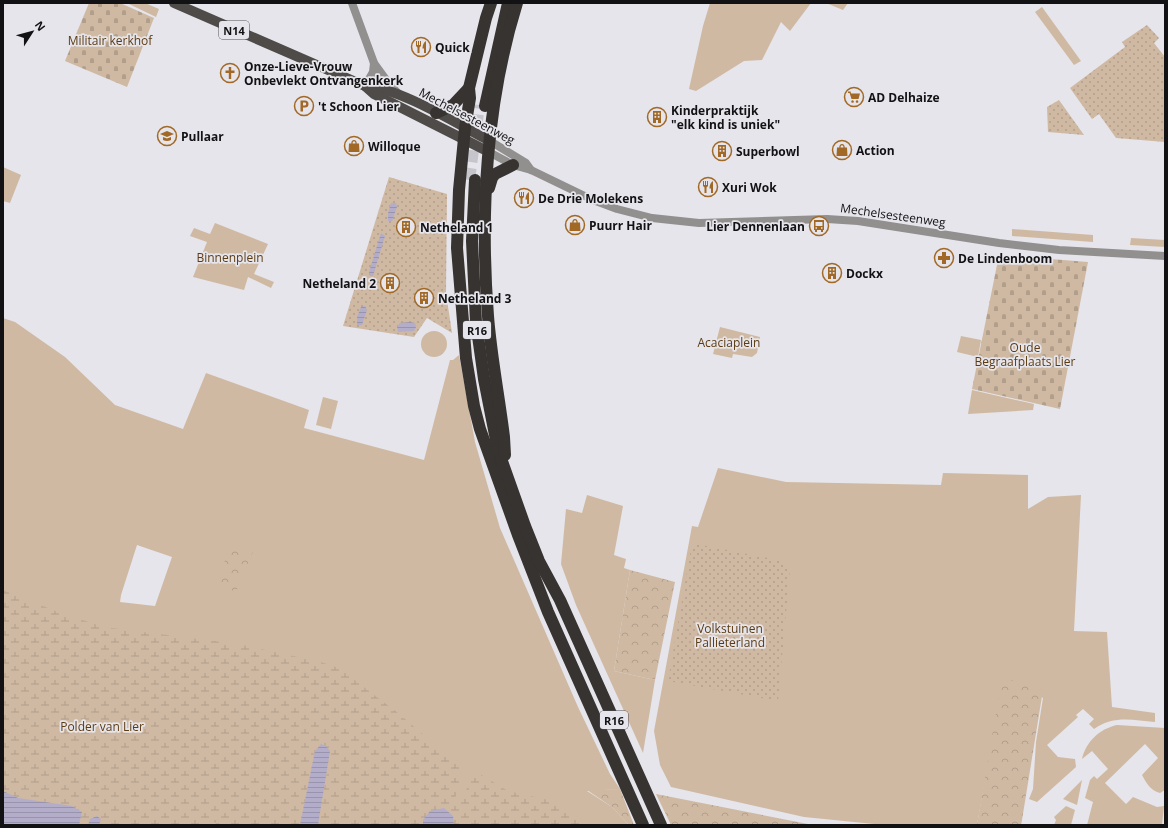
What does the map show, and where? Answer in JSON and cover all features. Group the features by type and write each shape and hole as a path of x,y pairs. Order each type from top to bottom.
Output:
{"highway":[{"path":"491,3 469,88 470,98 465,134 457,248 466,358 480,429 502,475"},
{"path":"502,3 482,106 508,3"},
{"path":"502,475 504,436 488,318 484,259 490,127 516,3"},
{"path":"436,113 453,105 469,88"},
{"path":"487,193 492,178 496,174 513,165"},
{"name":"R16","path":"472,180 472,241 476,322 490,412 502,475 518,535 548,612 644,825"},
{"name":"R16","path":"502,475 537,555 560,600 661,825"}],"main road":[{"name":"Mechelsesteenweg","path":"174,3 365,86 374,94 465,134 489,147"},
{"name":"Mechelsesteenweg","path":"365,86 377,87 401,96 436,113 465,134"}],"street":[{"path":"352,3 374,63 390,85 401,96"},
{"path":"365,86 373,72 374,63"},
{"name":"Mechelsesteenweg","path":"489,147 513,165 531,170 573,191 617,209 670,221 727,223 827,220 858,221 999,243 1059,250 1165,256"},
{"name":"Mechelsesteenweg","path":"489,147 526,163 531,170"}],"green space":[{"name":"Militair kerkhof","path":"89,3 120,3 154,18 127,87 65,61"},
{"path":"127,3 145,3 159,9 156,17"},
{"path":"710,3 811,3 790,31 781,22 762,60 744,61 696,91 689,89 703,26"},
{"path":"826,3 848,3 843,10"},
{"path":"1042,7 1081,61 1074,65 1035,12"},
{"path":"1147,25 1159,38 1154,43 1165,57 1165,142 1116,138 1099,114 1092,119 1070,88 1125,47 1122,42"},
{"path":"1059,100 1084,135 1048,132 1047,107"},
{"path":"3,167 21,175 10,203 3,201"},
{"path":"389,177 447,194 446,293 452,333 427,318 414,337 343,326"},
{"name":"Binnenplein","path":"215,223 268,244 254,274 274,282 271,288 248,277 244,290 193,277 207,242 190,236 194,228 210,234"},
{"path":"1012,229 1093,235 1093,242 1012,236"},
{"path":"1131,238 1165,240 1165,247 1130,245"},
{"name":"Oude Begraafplaats Lier","path":"999,255 1088,262 1060,409 972,389"},
{"path":"3,318 15,322 65,357 115,405 183,429 206,373 309,410 304,428 424,460 450,360 453,360 459,355 475,442 500,528 578,707 610,774 620,789 587,791 612,807 629,825 3,825","holes":["137,545 172,557 155,606 120,602"]},
{"name":"Acaciaplein","path":"720,327 760,337 757,353 752,357 733,354 732,358 713,354"},
{"path":"434,331 443,335 447,344 443,353 434,357 425,353 421,344 425,335"},
{"path":"961,336 981,340 978,357 957,352"},
{"path":"972,390 1034,404 1033,410 968,414"},
{"path":"323,397 338,401 331,429 316,425"},
{"path":"718,468 786,482 941,485 943,473 1028,475 1028,509 1048,497 1081,495 1074,631 1107,632 1112,707 1155,713 1155,722 1116,720 1094,729 1089,724 1094,719 1083,709 1076,715 1078,717 1047,745 1058,757 1075,759 1076,767 1037,802 1029,799 1033,789 1036,742 1043,698 1041,697 1042,690 987,770 977,825 884,825 804,817 671,787 660,765 654,731 692,526 698,527"},
{"path":"587,495 623,506 614,555 626,559 624,568 630,570 614,671 655,680 643,753 576,605 561,564 566,509 582,513"},
{"name":"Volkstuinen Pallieterland","path":"692,543 778,560 790,569 778,701 668,681"},
{"path":"231,545 253,552 236,592 216,583"},
{"path":"630,570 675,582 655,680 614,671"},
{"name":"Polder van Lier","path":"3,590 58,612 104,627 238,644 321,662 339,668 398,713 451,758 463,765 455,799 461,801 475,771 508,791 553,801 590,825 454,825 453,816 423,820 423,825 318,825 330,752 315,751 300,825 218,825 209,818 211,825 99,825 100,819 90,819 88,825 79,825 82,812 48,802 18,798 3,791"},
{"path":"1002,677 1043,690 1022,820 1021,825 977,825"},
{"path":"1117,725 1165,728 1165,790 1160,793 1154,790 1147,784 1142,775 1158,758 1145,744 1105,783 1126,804 1133,797 1157,807 1164,806 1162,825 1087,825 1093,802 1085,798 1090,780 1094,776 1097,779 1108,769 1092,751 1082,759 1087,747 1094,737 1104,730"},
{"path":"1082,780 1077,805 1063,799"},
{"path":"620,789 634,825 629,825 612,807 587,790"},
{"path":"656,794 813,825 671,825"},
{"path":"1066,806 1075,810 1071,825 1054,825 1056,820 1054,817"}],"shaded area":[{"path":"391,203 396,203 397,207 392,221 388,221 388,213"},
{"path":"381,233 385,236 373,276 370,276 369,272"},
{"path":"365,306 367,310 362,325 357,325 357,317 361,307"},
{"path":"400,323 415,323 416,327 414,331 398,332 397,327"},
{"path":"321,744 326,746 330,751 318,825 300,825 315,751"},
{"path":"3,791 18,798 72,806 82,812 79,825 3,825"},
{"path":"444,808 453,816 454,825 423,825 423,820 430,811"},
{"path":"97,816 101,819 99,825 88,825 90,819"}],"tunnel":[{"path":"469,180 479,105"}],"place":[{"name":"Quick","path":"421,47"},
{"name":"Onze-Lieve-Vrouw Onbevlekt Ontvangenkerk","path":"230,73"},
{"name":"AD Delhaize","path":"854,97"},
{"name":"'t Schoon Lier","path":"304,106"},
{"name":"Kinderpraktijk \"elk kind is uniek\"","path":"657,117"},
{"name":"Pullaar","path":"167,136"},
{"name":"Willoque","path":"354,146"},
{"name":"Action","path":"842,150"},
{"name":"Superbowl","path":"722,151"},
{"name":"Xuri Wok","path":"708,187"},
{"name":"De Drie Molekens","path":"524,198"},
{"name":"Puurr Hair","path":"575,225"},
{"name":"Lier Dennenlaan","path":"819,226"},
{"name":"Netheland 1","path":"406,227"},
{"name":"De Lindenboom","path":"944,258"},
{"name":"Dockx","path":"832,273"},
{"name":"Netheland 2","path":"390,283"},
{"name":"Netheland 3","path":"424,298"}]}
